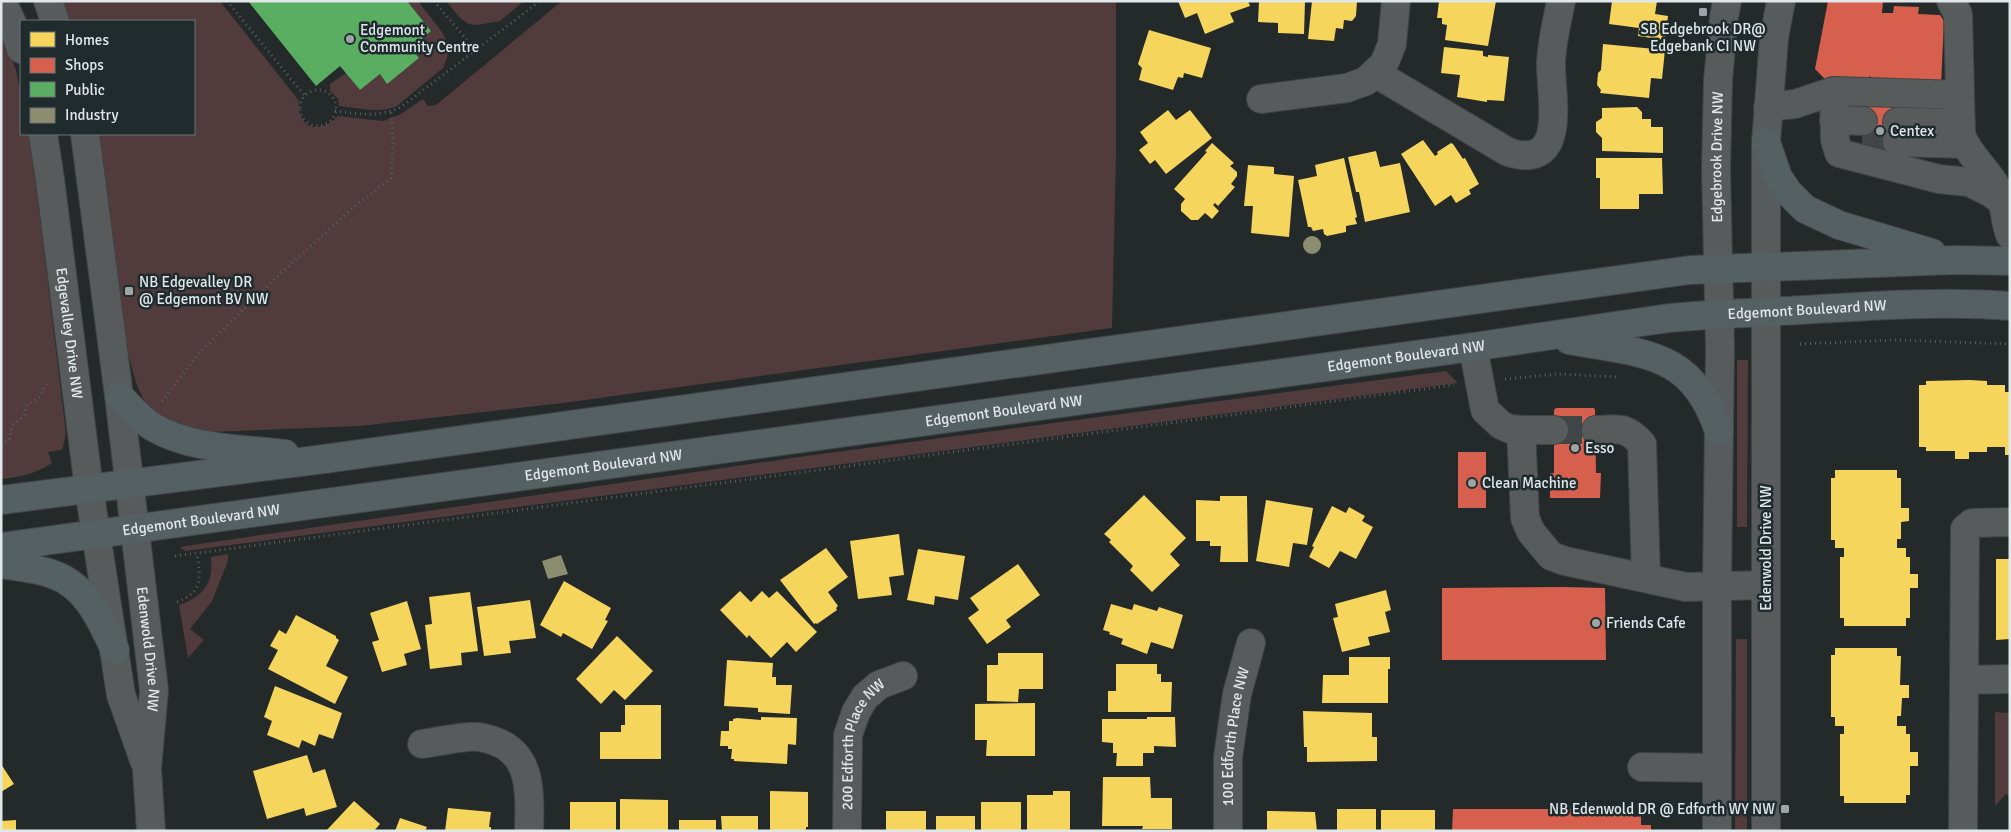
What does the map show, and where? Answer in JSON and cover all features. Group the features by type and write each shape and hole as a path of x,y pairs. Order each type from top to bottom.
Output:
{"main road":[{"path":"1766,142 1778,176 1788,192 1805,209 1839,225 1955,260"},
{"path":"1,500 324,459 1690,270 1955,260 2010,261"},
{"name":"Edgemont Boulevard NW","path":"1,547 1550,337 1662,319 1888,304 2010,306"},
{"path":"1550,337 1647,355 1672,364 1684,374 1704,397 1713,414 1719,432"},
{"path":"119,396 153,428 181,439 205,444 324,459"},
{"path":"1,564 52,574 71,584 88,601 99,616 116,650"}],"street":[{"path":"2,1 20,46"},
{"path":"48,1 55,20"},
{"path":"1261,99 1347,88 1366,81 1384,64 1392,44 1396,1"},
{"path":"1376,73 1508,152 1518,155 1530,155 1548,143 1553,131 1551,63 1561,1"},
{"name":"Edgebrook Drive NW","path":"1720,314 1716,159 1718,80 1727,1"},
{"path":"1766,266 1766,142 1768,106 1774,38 1781,1"},
{"path":"1951,1 1958,14 1963,134 2004,203 2010,235"},
{"path":"1768,106 1795,104 1834,91 1960,95"},
{"path":"1834,91 1834,130 1839,153 1939,179 1969,182 1991,193 2004,203"},
{"path":"1834,130 1863,131"},
{"path":"1897,132 1963,134"},
{"name":"Edgevalley Drive NW","path":"42,135 53,198 96,534"},
{"path":"85,135 134,529"},
{"name":"Edenwold Drive NW","path":"1766,266 1766,831"},
{"path":"1717,831 1716,585 1720,314"},
{"path":"1473,347 1485,410 1501,425 1510,429 1554,430"},
{"path":"1596,430 1624,429 1634,435 1642,444 1646,578"},
{"path":"1520,430 1525,518 1531,532 1551,556 1565,561 1686,587 1766,585"},
{"path":"1963,831 1965,529 1970,523 2010,522"},
{"name":"Edenwold Drive NW","path":"134,529 154,690 147,769 151,831"},
{"name":"Edenwold Drive NW","path":"96,534 116,650 121,695 147,769"},
{"name":"100 Edforth Place NW","path":"1228,831 1228,757 1237,694 1251,643"},
{"name":"200 Edforth Place NW","path":"848,831 848,734 865,697 879,685 903,676"},
{"path":"1965,680 2010,679"},
{"path":"422,744 478,737 502,744 519,759 528,777 530,796 529,831"},
{"path":"1642,767 1717,768"}],"path":[{"path":"227,1 305,96"},
{"path":"434,1 476,51"},
{"path":"336,111 374,115 391,112 416,98 540,1"},
{"path":"315,90 326,92 334,100 336,111 330,120 320,125 308,122 301,113 300,107 305,96 315,90"},
{"path":"156,407 200,352 284,270 353,208 391,178 393,138 391,112"},
{"path":"1800,344 1895,340 2010,344"},
{"path":"175,556 1480,382 1558,374 1626,378"},
{"path":"1,446 9,440 13,425 24,416 27,404 40,398 48,380"},
{"path":"176,602 189,598 197,588 200,576 197,554"}],"shaded area":[{"path":"59,1 220,1 299,101 301,118 311,126 317,127 324,126 338,116 383,121 401,114 423,99 428,106 436,105 562,1 1116,1 1116,154 1112,328 563,403 360,426 210,432 184,426 167,420 152,410 139,390 134,375 126,339 115,252 96,135 195,135 195,20 66,20"},
{"path":"407,1 418,1 442,32 446,40 448,55 443,68 397,106 376,110 339,106 338,99 330,91 330,84 346,73 360,90 380,74 387,83 419,58 411,48 431,31"},
{"path":"446,1 524,1 500,21 478,25 469,24 461,19"},
{"path":"1,33 16,70 20,89 20,135 30,135 66,434 62,450 48,452 52,463 28,474 1,479"},
{"path":"1737,360 1748,360 1747,527 1737,527"},
{"path":"1446,371 1458,383 185,551 179,547 813,455"},
{"path":"228,554 228,561 212,601 190,629 204,640 188,658 179,605 195,597 209,582 211,557"},
{"path":"1736,639 1747,639 1747,831 1735,831"},
{"path":"1995,712 2010,713 2010,797 2006,794 1995,806"}],"building: Homes":[{"path":"1178,1 1248,1 1250,6 1230,13 1234,22 1205,34 1197,13 1185,18"},
{"path":"1259,1 1305,1 1304,34 1278,33 1278,23 1258,22"},
{"path":"1312,1 1357,1 1356,16 1352,21 1344,20 1343,29 1336,28 1334,41 1308,39"},
{"path":"1439,1 1496,1 1488,46 1445,40 1447,25 1442,24 1442,18 1437,18"},
{"path":"1612,1 1657,1 1655,14 1668,16 1665,40 1638,36 1639,28 1609,24"},
{"path":"1149,30 1211,48 1202,78 1184,73 1183,78 1178,77 1173,90 1139,80 1142,68 1138,64"},
{"path":"1603,44 1665,50 1662,79 1651,78 1649,98 1600,93 1601,90 1597,85 1598,73 1601,70"},
{"path":"1444,47 1483,51 1483,56 1488,57 1488,55 1509,57 1504,101 1487,100 1487,102 1457,97 1460,75 1441,73"},
{"path":"1637,107 1642,112 1642,119 1651,119 1651,127 1663,127 1663,153 1602,151 1602,138 1596,132 1596,122 1602,118 1602,108"},
{"path":"1168,110 1176,120 1190,110 1212,138 1166,174 1155,160 1150,164 1139,150 1148,143 1140,132"},
{"path":"1423,140 1435,156 1438,154 1437,152 1451,143 1453,144 1463,159 1465,158 1479,184 1469,190 1471,194 1456,203 1451,195 1435,206 1401,154"},
{"path":"1212,143 1234,163 1230,166 1237,172 1237,176 1231,184 1235,187 1218,206 1215,203 1213,205 1219,211 1212,219 1205,213 1198,220 1191,220 1181,211 1181,204 1185,199 1174,189 1207,152 1205,151"},
{"path":"1376,151 1380,167 1400,163 1410,212 1365,222 1359,192 1356,192 1348,157"},
{"path":"1344,158 1357,224 1346,226 1346,232 1327,236 1324,234 1323,229 1313,231 1311,227 1308,227 1298,180 1317,176 1315,165"},
{"path":"1596,158 1662,158 1663,194 1639,194 1639,209 1600,209 1600,178 1596,178"},
{"path":"1248,165 1274,167 1274,174 1294,176 1289,237 1251,233 1253,206 1244,206"},
{"path":"1926,381 1987,381 1987,385 2005,385 2005,392 2010,392 2010,455 2005,455 2005,447 1987,447 1987,452 1969,452 1969,459 1955,459 1955,451 1926,451 1926,447 1919,447 1919,385 1926,385"},
{"path":"1835,470 1897,470 1897,478 1901,478 1901,508 1909,508 1909,521 1901,522 1901,539 1897,539 1897,548 1906,548 1906,557 1910,557 1910,574 1918,574 1918,588 1910,588 1910,618 1906,618 1906,626 1844,626 1844,618 1840,618 1840,557 1844,557 1844,548 1835,548 1835,540 1831,540 1831,478 1835,478"},
{"path":"1144,495 1186,538 1170,554 1180,565 1152,592 1130,570 1133,566 1109,542 1111,540 1104,534"},
{"path":"1220,496 1247,496 1248,562 1220,562 1221,546 1210,546 1210,541 1196,541 1196,500 1220,501"},
{"path":"1266,500 1313,508 1307,545 1293,543 1289,567 1256,561"},
{"path":"1332,506 1346,513 1349,507 1365,516 1362,521 1373,527 1356,559 1340,551 1329,568 1309,557 1314,547 1312,546"},
{"path":"899,534 904,575 889,577 892,595 858,599 850,541"},
{"path":"826,548 848,577 828,592 838,606 837,610 817,624 814,624 780,580"},
{"path":"918,549 965,556 958,600 935,596 934,605 907,600"},
{"path":"1996,559 2010,559 2010,639 1996,640"},
{"path":"1018,564 1040,595 1006,620 1011,627 987,644 968,618 979,610 970,598"},
{"path":"564,581 611,608 605,620 608,621 592,649 563,633 561,637 540,625"},
{"path":"1386,590 1391,610 1385,612 1390,632 1368,637 1370,645 1342,652 1333,618 1338,617 1335,604"},
{"path":"740,591 751,602 762,591 769,598 777,591 817,632 796,652 787,642 771,658 749,635 747,638 720,610"},
{"path":"470,592 478,651 461,653 462,665 430,669 425,625 432,624 429,597"},
{"path":"530,600 536,638 509,641 511,653 484,656 477,607"},
{"path":"407,601 421,649 404,654 407,665 382,672 372,642 379,640 370,613"},
{"path":"1111,604 1132,610 1134,604 1157,611 1159,607 1183,615 1173,649 1151,642 1147,654 1121,644 1123,639 1103,630"},
{"path":"296,615 336,636 339,640 326,666 348,677 335,704 268,669 278,650 270,646 279,630 286,634"},
{"path":"617,636 653,671 625,700 614,690 601,704 576,679"},
{"path":"1835,648 1897,648 1897,656 1901,656 1900,685 1909,685 1909,698 1902,698 1901,716 1897,716 1897,726 1906,726 1906,734 1910,734 1910,752 1918,752 1918,766 1910,766 1910,795 1906,795 1906,803 1844,803 1844,796 1840,796 1840,734 1844,734 1844,726 1835,726 1835,717 1831,717 1831,655 1835,655"},
{"path":"998,653 1043,653 1043,689 1019,689 1018,702 987,701 987,665 998,665"},
{"path":"1349,657 1390,657 1388,703 1322,703 1323,675 1349,675"},
{"path":"727,660 773,663 772,677 776,677 776,685 792,685 790,714 758,712 758,708 724,706"},
{"path":"1116,664 1157,664 1157,674 1161,674 1161,682 1172,682 1171,712 1108,712 1108,691 1116,691"},
{"path":"275,686 342,713 333,739 319,734 315,746 302,740 299,748 267,735 272,721 264,717"},
{"path":"1035,703 1035,756 986,756 987,740 975,740 975,704"},
{"path":"625,705 661,705 661,759 600,759 600,732 621,732 621,725 625,725"},
{"path":"1303,711 1372,713 1372,737 1377,737 1377,761 1307,762 1307,747 1304,747"},
{"path":"761,717 797,718 796,745 788,744 787,764 734,761 734,759 731,759 732,749 728,749 728,746 720,746 721,731 729,731 729,721 737,718 761,720"},
{"path":"1147,717 1175,717 1176,747 1154,746 1154,753 1143,753 1143,766 1116,766 1117,753 1113,753 1113,743 1102,742 1102,719 1147,719"},
{"path":"307,755 313,773 325,769 337,807 306,816 304,808 267,819 253,771"},
{"path":"1,764 14,784 1,792"},
{"path":"1103,777 1150,777 1151,798 1172,798 1172,829 1142,829 1143,826 1102,826"},
{"path":"770,791 808,792 808,827 806,827 806,831 770,831"},
{"path":"1053,791 1070,791 1070,831 1027,831 1027,795 1053,795"},
{"path":"620,799 668,800 668,831 620,831"},
{"path":"354,801 380,824 374,831 326,831"},
{"path":"570,802 616,802 616,831 570,831"},
{"path":"981,802 1021,802 1021,831 981,831"},
{"path":"448,808 491,812 489,827 491,827 491,831 445,831"},
{"path":"1337,809 1376,809 1376,831 1337,831"},
{"path":"1381,810 1435,810 1435,831 1381,831"},
{"path":"886,811 926,811 926,831 886,831"},
{"path":"1267,811 1315,812 1317,831 1267,831"},
{"path":"721,816 758,816 758,831 722,831"},
{"path":"936,816 975,816 975,831 936,831"},
{"path":"400,818 427,827 425,831 395,831"},
{"path":"16,820 16,831 1,831 1,821"},
{"path":"679,820 716,820 716,831 679,831"}],"building: Shops":[{"path":"1828,1 1883,1 1882,13 1893,13 1894,6 1919,7 1918,14 1940,15 1944,21 1941,86 1880,87 1870,76 1862,83 1828,82 1815,69"},
{"name":"Centex","path":"1865,94 1898,97 1896,153 1862,152"},
{"name":"Esso","path":"1556,408 1594,408 1595,410 1596,473 1601,473 1600,498 1550,498 1550,473 1554,473 1554,410"},
{"name":"Clean Machine","path":"1458,452 1486,452 1486,508 1458,508"},
{"path":"1442,588 1605,588 1606,660 1442,660"},
{"path":"1453,809 1633,809 1634,817 1641,816 1641,825 1651,825 1651,831 1452,831"}],"building: Public":[{"name":"Edgemont Community Centre","path":"248,1 407,1 431,31 411,48 419,58 387,84 380,74 360,90 340,66 316,86"}],"building: Industry":[{"path":"1312,236 1318,239 1321,245 1318,251 1312,254 1306,251 1303,245 1306,239"},
{"path":"561,555 568,574 548,579 542,561"}],"tunnel":[{"path":"1862,141 1897,142"},
{"path":"1554,430 1596,430"}],"place":[{"name":"SB Edgebrook DR@ Edgebank CI NW","path":"1703,12"},
{"name":"Edgemont Community Centre","path":"350,39"},
{"name":"Centex","path":"1880,131"},
{"name":"NB Edgevalley DR @ Edgemont BV NW","path":"129,291"},
{"name":"Esso","path":"1575,448"},
{"name":"Clean Machine","path":"1472,483"},
{"name":"Friends Cafe","path":"1596,623"},
{"name":"NB Edenwold DR @ Edforth WY NW","path":"1785,809"}]}
